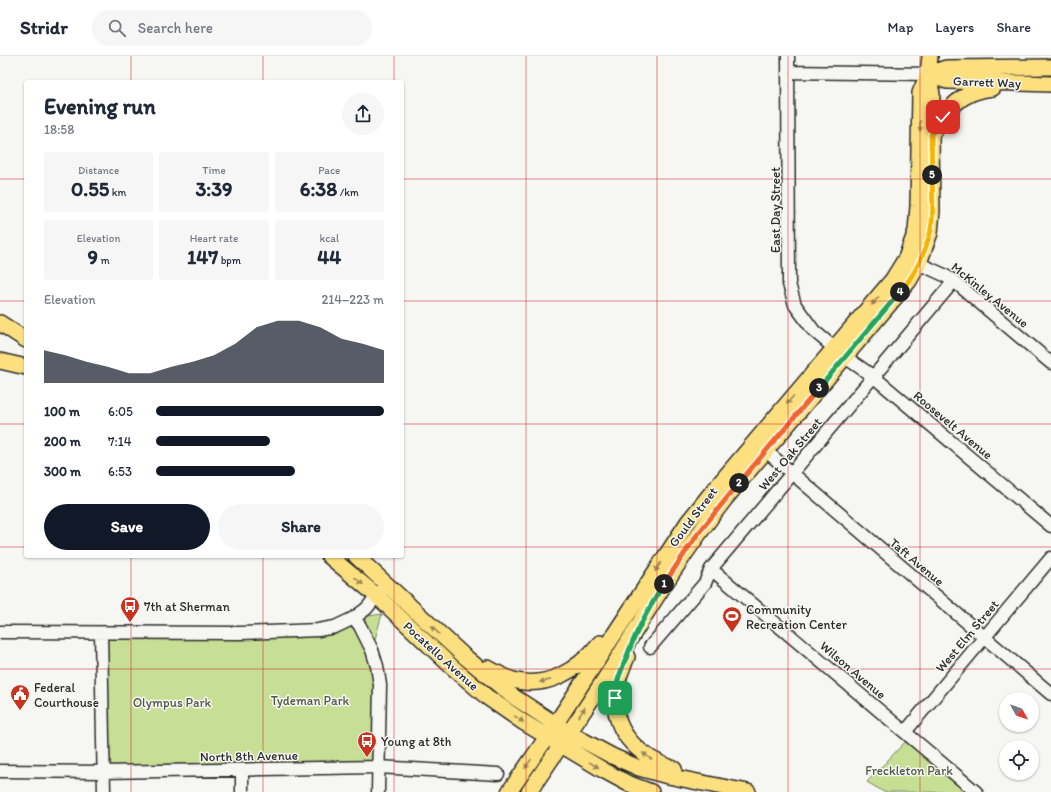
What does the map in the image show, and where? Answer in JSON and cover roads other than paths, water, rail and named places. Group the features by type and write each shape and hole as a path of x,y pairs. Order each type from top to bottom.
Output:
{"main road":[{"path":"912,260 918,206 920,93 928,74 930,56"},
{"path":"1007,56 1025,61 1036,67"},
{"name":"Garrett Way","path":"928,74 946,68 1051,67"},
{"path":"912,260 930,233 932,211 932,94 928,74"},
{"name":"Garrett Way","path":"928,74 947,81 1051,84"},
{"path":"931,135 954,104 968,95 1010,83"},
{"name":"Gould Street","path":"529,792 697,535 766,451 840,353 893,279 912,260"},
{"path":"0,324 24,339"},
{"name":"Gould Street","path":"509,792 556,724 670,548 700,506 840,353"},
{"path":"0,361 24,367"},
{"name":"Pocatello Avenue","path":"331,558 377,596 451,666 487,697 547,736 565,739"},
{"name":"Pocatello Avenue","path":"358,558 464,656 511,695 556,724 565,739"},
{"path":"655,598 628,651 620,671 615,696 617,715 620,725 632,743 648,758 708,784"},
{"path":"464,656 510,679 520,681 547,681 564,675 577,666 597,647 628,613"},
{"path":"565,739 612,756 639,768 668,776 748,792"},
{"path":"565,739 603,770 627,783 651,792"}],"street":[{"name":"East Day Street","path":"788,56 789,284 794,305 814,331 840,353"},
{"path":"788,72 928,74"},
{"name":"McKinley Avenue","path":"912,260 942,274 954,282 1051,362"},
{"name":"West Oak Street","path":"650,647 704,583 711,569 954,282"},
{"name":"Roosevelt Avenue","path":"840,353 874,377 1051,526"},
{"name":"Taft Avenue","path":"766,451 1051,694"},
{"name":"West Elm Street","path":"905,732 1051,558"},
{"name":"Wilson Avenue","path":"711,569 976,792"},
{"path":"0,632 241,633 318,630 335,627 354,618 387,585"},
{"path":"354,618 360,626 372,650 377,666 380,685 378,792"},
{"path":"101,633 104,792"},
{"name":"North 8th Avenue","path":"0,771 104,772 378,767 498,774"},
{"path":"242,770 242,792"}],"place":[{"name":"7th at Sherman","path":"130,623"},
{"name":"Community Recreation Center","path":"732,633"},
{"name":"Federal Courthouse","path":"20,711"},
{"name":"Young at 8th","path":"367,758"}],"park label":[{"name":"Tydeman Park","path":"310,700"},
{"name":"Olympus Park","path":"172,702"},
{"name":"Freckleton Park","path":"909,770"}]}
